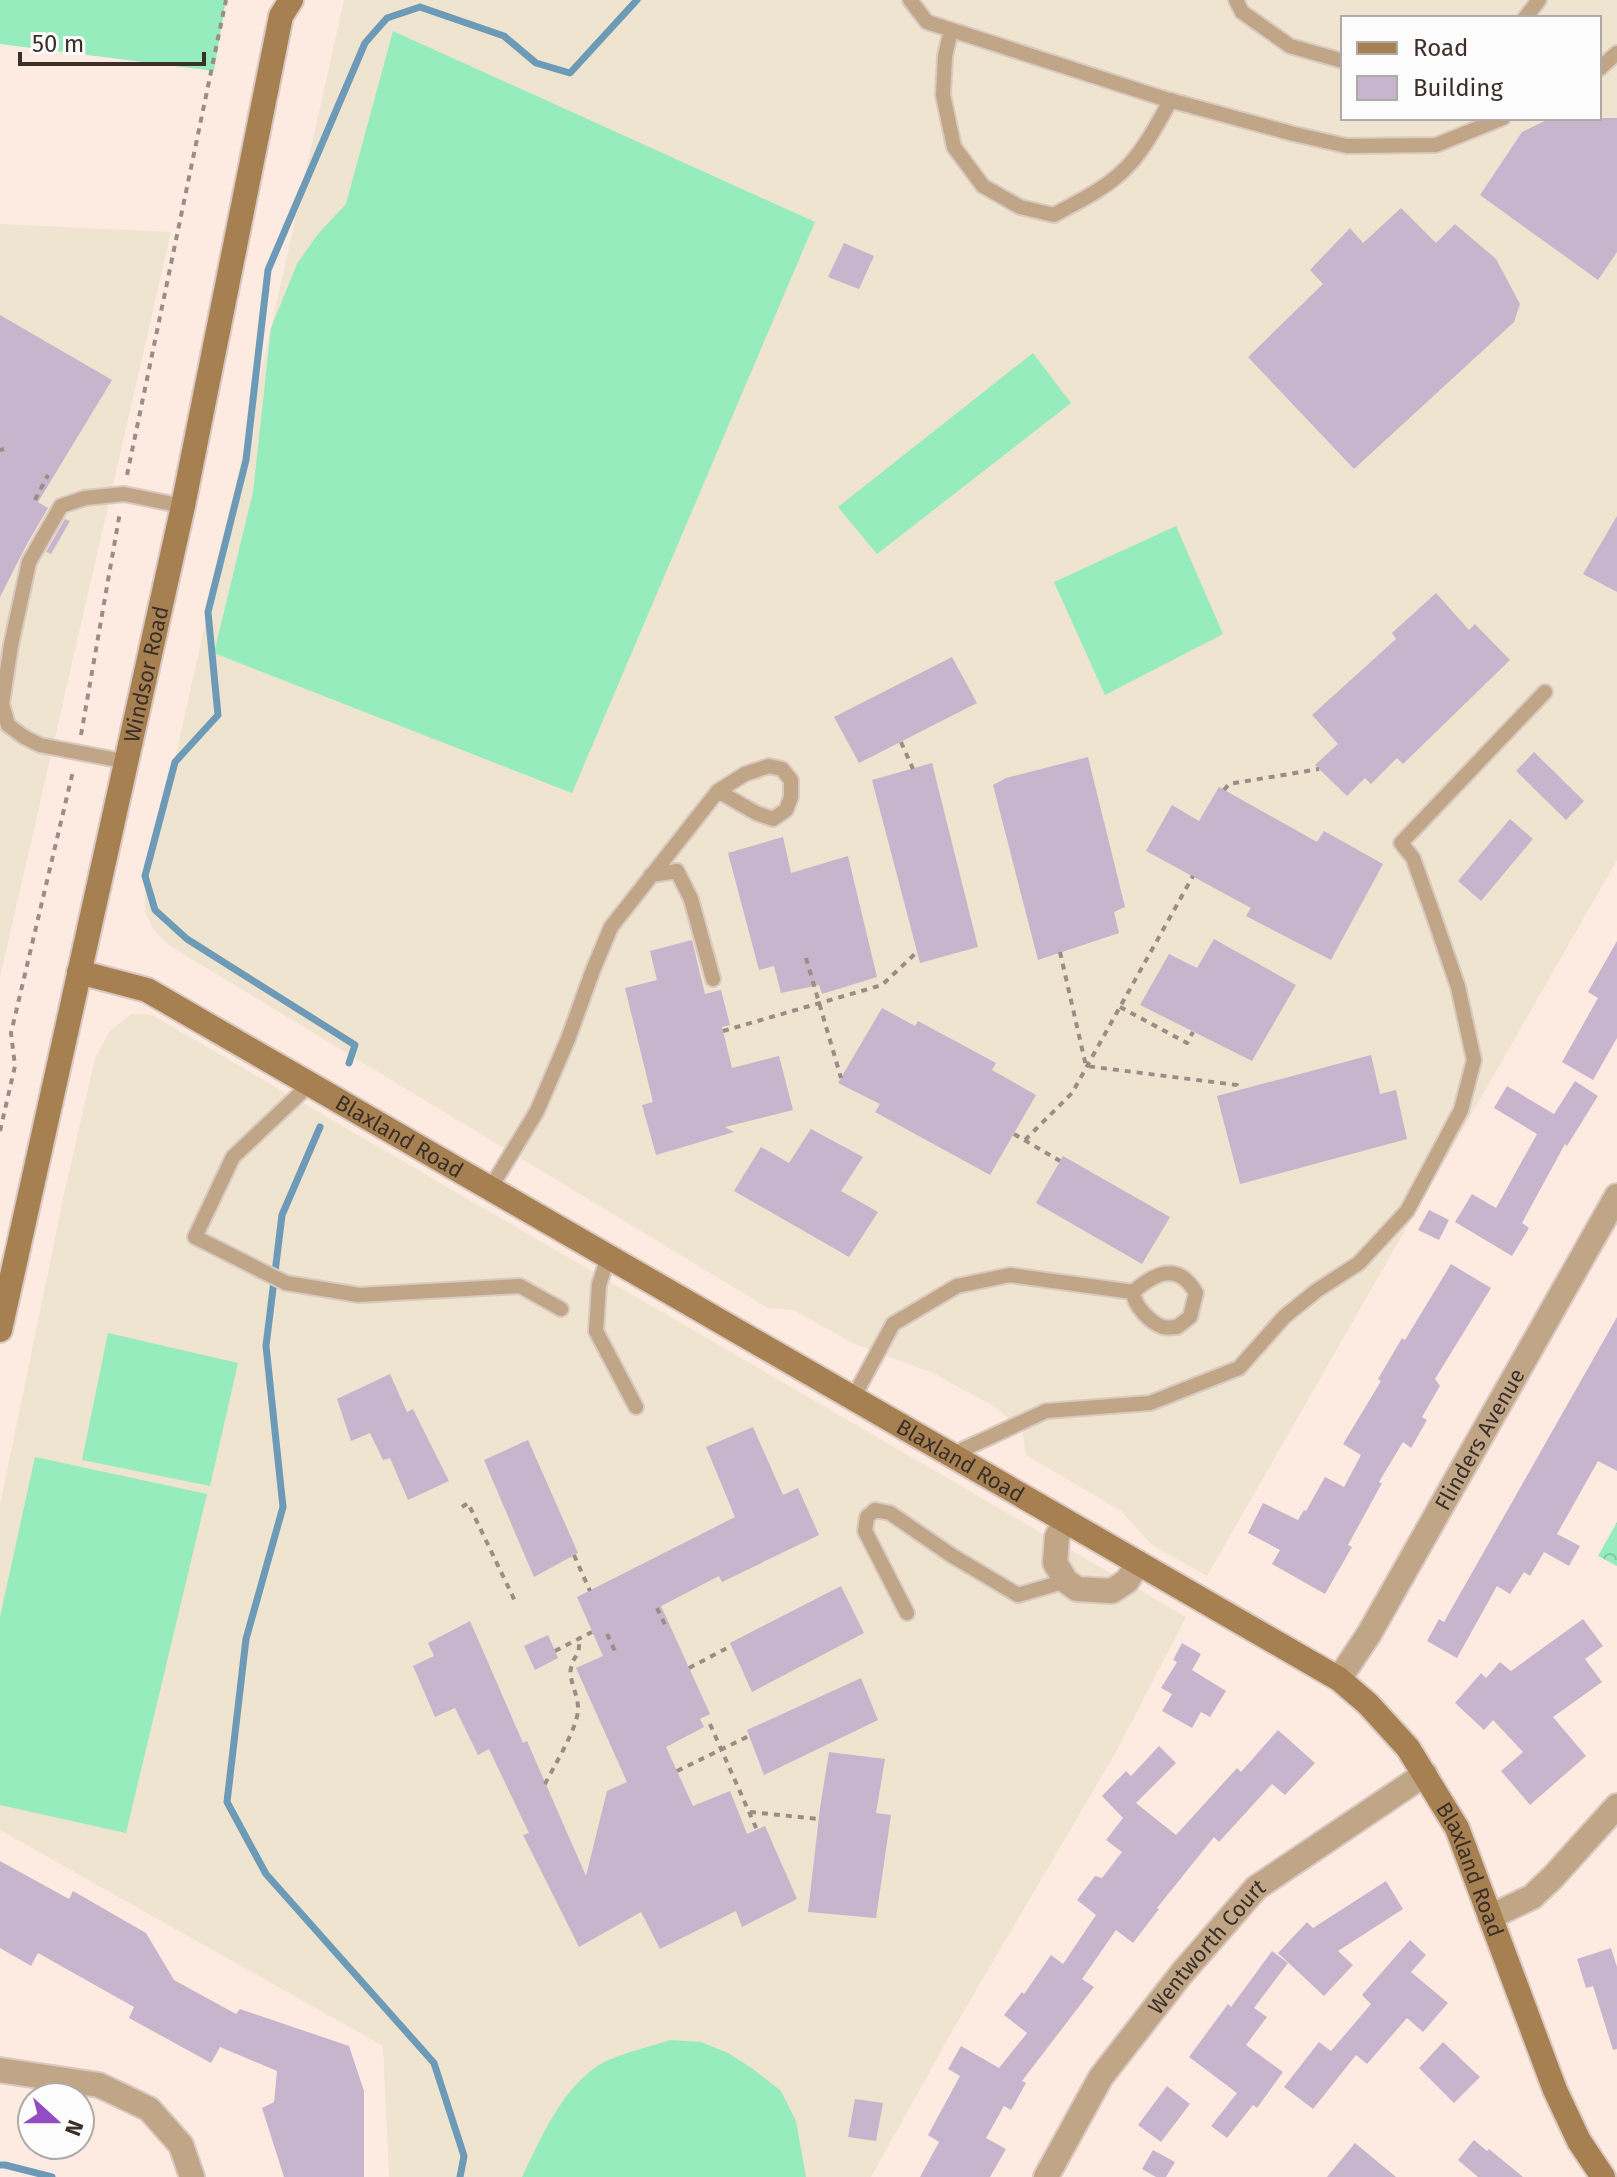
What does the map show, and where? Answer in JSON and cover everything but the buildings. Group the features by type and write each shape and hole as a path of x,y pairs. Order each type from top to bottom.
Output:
{"street":[{"name":"Windsor Road","path":"0,1330 183,506 283,5"},
{"name":"Blaxland Road","path":"79,972 147,990 1339,1679 1368,1704 1408,1748 1457,1828 1555,2090 1579,2141 1603,2177"},
{"name":"Flinders Avenue","path":"1339,1679 1369,1634 1617,1196"},
{"path":"1065,1521 1057,1537 1055,1563 1066,1581 1077,1589 1112,1591 1127,1581 1138,1563"},
{"name":"Wentworth Court","path":"1046,2177 1101,2077 1182,1973 1256,1888 1425,1774"},
{"path":"1490,1917 1532,1897 1617,1806"},
{"path":"0,2070 99,2085 149,2109 181,2145 192,2177"}],"lane":[{"path":"910,0 927,22 1171,100 1347,146 1436,145 1498,120"},
{"path":"1236,0 1242,12 1290,46 1341,60"},
{"path":"1527,16 1539,0"},
{"path":"951,30 945,56 943,95 954,147 983,186 1020,207 1054,215 1094,192 1124,170 1171,100"},
{"path":"1601,67 1617,53"},
{"path":"128,762 40,745 8,725 2,704 11,645 29,562 61,506 85,498 124,494 183,506"},
{"path":"951,1455 1046,1411 1150,1403 1239,1368 1284,1317 1316,1291 1359,1263 1407,1211 1461,1110 1474,1060 1458,987 1413,858 1401,843 1545,692"},
{"path":"490,1189 537,1111 611,927 718,791 745,774 769,766 782,769 791,780 791,797 786,810 773,819 718,791"},
{"path":"651,875 677,871 691,899 713,979"},
{"path":"309,1085 233,1157 195,1237 286,1283 359,1295 520,1286 561,1309"},
{"path":"608,1257 599,1285 596,1331 636,1407"},
{"path":"853,1398 893,1324 957,1286 1010,1275 1133,1292 1159,1273 1171,1273 1190,1282 1196,1293 1190,1317 1177,1327 1162,1327 1134,1302 1133,1292"},
{"path":"907,1613 865,1531 867,1517 875,1510 890,1513 951,1555 1018,1595 1066,1581"}],"path":[{"path":"0,1131 15,1066 11,1033 78,753 124,494 226,0"},
{"path":"35,500 48,475"},
{"path":"901,742 913,769"},
{"path":"1224,790 1229,784 1319,769"},
{"path":"1025,1140 1072,1093 1193,876"},
{"path":"723,1031 882,985 917,952"},
{"path":"1060,952 1086,1066"},
{"path":"806,958 841,1078"},
{"path":"1120,1007 1187,1043 1193,1032"},
{"path":"1086,1066 1237,1085 1238,1091"},
{"path":"1014,1134 1060,1161"},
{"path":"462,1507 468,1503 515,1601"},
{"path":"574,1555 590,1591"},
{"path":"657,1608 666,1627"},
{"path":"555,1651 592,1632"},
{"path":"607,1634 615,1651"},
{"path":"545,1784 578,1715 578,1698 571,1668 580,1652 579,1639"},
{"path":"689,1668 731,1646"},
{"path":"710,1724 757,1830"},
{"path":"677,1771 749,1736"},
{"path":"749,1812 819,1819"}],"shaded area":[{"path":"344,0 1617,0 1617,860 1207,1576 1152,1545 1121,1511 1026,1455 1022,1430 995,1407 933,1373 852,1343 794,1310 768,1308 170,946 153,929 145,912 145,894"},
{"path":"0,224 171,232 0,977"},
{"path":"131,1014 152,1015 1186,1617 1117,1750 954,2028 871,2177 389,2177 383,2046 0,1830 0,1505 95,1059 109,1032"}],"green space":[{"path":"0,0 226,0 214,71 0,44"},
{"path":"393,31 815,222 572,793 214,653 253,492 271,328 297,264 318,234 346,204"},
{"path":"1033,353 1071,403 877,554 838,507"},
{"path":"1176,526 1223,634 1105,695 1054,582"},
{"path":"108,1333 238,1363 210,1486 82,1460"},
{"path":"35,1457 207,1494 126,1833 0,1805 0,1617"},
{"path":"1617,1522 1617,1566 1598,1556"},
{"path":"670,2040 701,2042 728,2053 781,2091 796,2121 806,2177 522,2177 553,2116 585,2076 614,2058"}],"waterway":[{"path":"349,1063 355,1045 187,939 155,910 145,876 175,762 218,715 208,612 246,460 268,270 365,43 387,18 420,7 504,36 536,63 570,73 637,0"},
{"path":"320,1127 282,1215 266,1346 283,1507 246,1639 227,1802 266,1874 434,2063 464,2156 460,2177"},
{"path":"0,2165 52,2177"}]}
